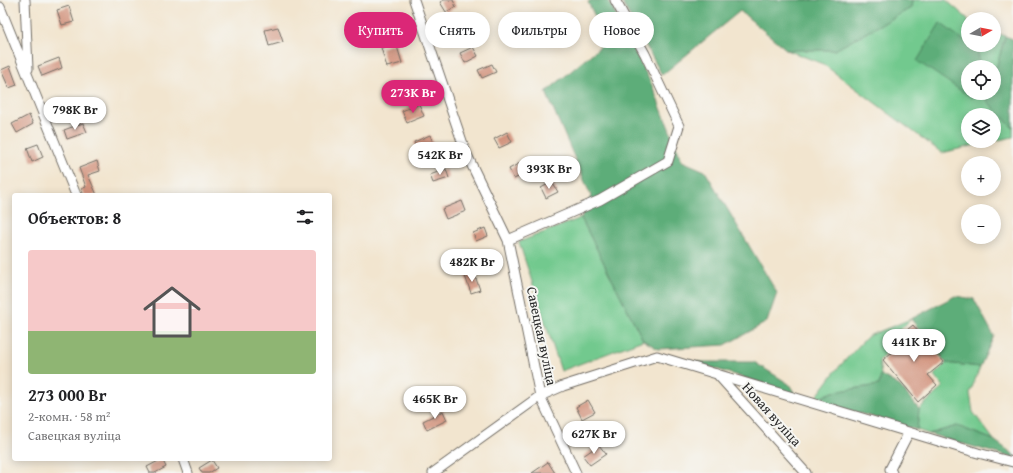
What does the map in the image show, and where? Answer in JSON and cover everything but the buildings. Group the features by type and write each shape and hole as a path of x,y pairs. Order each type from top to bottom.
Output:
{"street":[{"path":"25,0 28,77"},
{"name":"Савецкая вуліца","path":"414,0 466,153 508,240 540,396 576,473"},
{"path":"508,240 600,200 668,160 679,126 645,54 616,0"},
{"path":"0,7 75,193"},
{"path":"433,473 540,396 563,386 657,356 978,453 1013,462"},
{"name":"Новая вуліца","path":"717,374 806,473"},
{"path":"892,473 890,469 909,432"},
{"path":"184,461 188,473"}],"green space":[{"path":"591,0 608,0 614,12 593,12 588,2"},
{"path":"621,0 912,0 911,8 835,50 787,50 740,11 662,75 647,48 654,48 654,12 628,12"},
{"path":"912,0 946,0 961,13 961,52 1001,52 998,60 961,60 961,100 988,100 994,108 961,108 961,148 963,148 942,153 823,64 787,50 835,50 911,8"},
{"path":"940,23 961,38 961,52 977,52 979,60 961,60 961,91 917,61"},
{"path":"1001,35 1005,36 1001,51"},
{"path":"1005,36 1013,39 1013,128 1001,116 1001,108 994,108 987,101 1001,100 1001,60 998,60"},
{"path":"599,48 633,48 651,83 682,161 705,171 777,293 767,322 725,345 658,349 643,340 581,218 591,196 546,92"},
{"path":"1001,115 1013,128 1013,137 1001,140"},
{"path":"581,218 643,340 561,371 519,242"},
{"path":"955,296 974,299 994,336 980,367 946,363 911,319"},
{"path":"911,319 894,336 890,348 879,361 881,375 879,385 833,392 814,400 837,369 868,336"},
{"path":"694,362 754,362 789,384 795,394"},
{"path":"946,363 980,367 970,393 973,412 994,440 957,426 929,434 917,430 919,409 943,387 934,375"},
{"path":"881,375 900,386 919,409 917,430 814,400 833,392 879,385"},
{"path":"957,426 994,440 1013,454 1013,458 929,434"}]}
